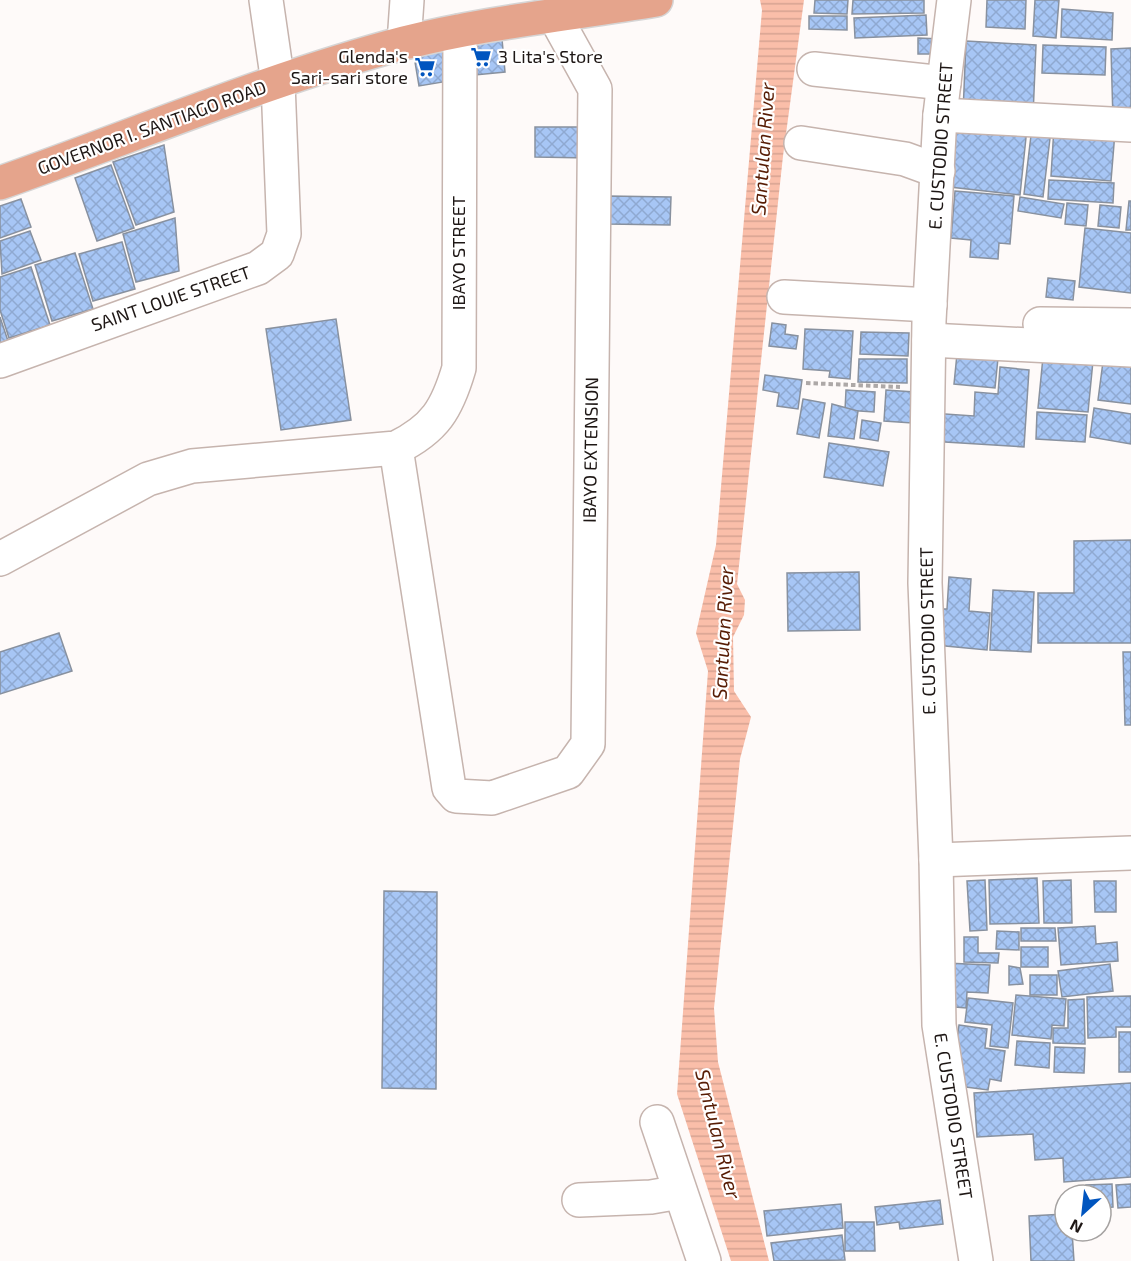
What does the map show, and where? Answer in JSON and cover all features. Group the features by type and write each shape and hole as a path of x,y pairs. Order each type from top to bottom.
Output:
{"main road":[{"name":"GOVERNOR I. SANTIAGO ROAD","path":"0,183 278,83 404,43 603,4 656,0"}],"street":[{"name":"SAINT LOUIE STREET","path":"0,361 258,268 277,254 284,234 278,83 266,0"},
{"path":"404,43 407,0"},
{"name":"E. CUSTODIO STREET","path":"954,0 942,99 929,322 925,583 936,860 939,1025 976,1261"},
{"name":"IBAYO EXTENSION","path":"396,448 449,788 456,796 492,798 568,772 588,744 595,89 554,15"},
{"name":"IBAYO STREET","path":"0,559 148,479 192,466 396,448 416,438 436,422 452,395 459,368 460,31"},
{"path":"814,69 942,99 1131,125"},
{"path":"801,143 905,159 938,171"},
{"path":"784,297 929,322 1131,350"},
{"path":"929,322 1131,325"},
{"path":"936,860 1131,854"},
{"path":"657,1122 704,1261"},
{"path":"579,1200 681,1192"}],"path":[{"path":"806,383 928,388"}],"water":[{"name":"Santulan River","path":"760,0 804,0 783,156 737,584 745,600 744,615 733,637 734,691 751,717 740,759 714,1008 718,1062 769,1261 731,1261 677,1094 708,671 696,633 716,545 762,10"}],"building":[{"path":"815,0 848,0 847,14 814,13"},
{"path":"853,0 924,0 924,13 852,14"},
{"path":"987,0 1026,0 1025,29 986,27"},
{"path":"1035,0 1059,0 1056,38 1033,36"},
{"path":"1062,9 1113,13 1112,40 1061,37"},
{"path":"926,15 927,35 855,38 854,18"},
{"path":"809,16 847,16 847,30 809,29"},
{"path":"918,38 941,39 940,54 918,54"},
{"path":"502,39 505,72 475,75 472,42"},
{"path":"966,41 1036,45 1033,116 963,113"},
{"path":"1043,45 1106,47 1105,75 1042,73"},
{"path":"1131,48 1131,119 1113,120 1111,49"},
{"path":"444,51 449,81 419,86 414,56"},
{"path":"949,120 1027,128 1020,195 941,186"},
{"path":"535,127 589,127 589,158 535,157"},
{"path":"1032,127 1051,130 1043,197 1024,194"},
{"path":"1054,127 1115,132 1111,181 1051,176"},
{"path":"164,145 174,212 136,225 113,162"},
{"path":"111,165 134,228 97,241 75,178"},
{"path":"1049,180 1114,183 1113,203 1048,199"},
{"path":"955,191 1014,196 1010,244 999,243 998,259 970,257 971,240 951,238"},
{"path":"608,196 671,197 670,225 608,224"},
{"path":"1020,197 1064,204 1061,218 1018,211"},
{"path":"21,199 31,227 0,238 0,206"},
{"path":"1129,201 1131,201 1131,230 1126,230"},
{"path":"1067,203 1088,205 1086,226 1065,224"},
{"path":"1100,205 1121,207 1119,228 1098,226"},
{"path":"175,218 179,271 136,282 123,234"},
{"path":"1085,228 1131,233 1131,293 1079,287"},
{"path":"30,231 41,260 2,274 0,241"},
{"path":"122,242 135,289 93,301 79,254"},
{"path":"75,253 93,309 52,321 35,265"},
{"path":"31,267 50,325 9,338 0,310 0,277"},
{"path":"1048,278 1075,281 1073,300 1046,297"},
{"path":"0,317 9,344 0,347"},
{"path":"336,319 351,420 281,430 266,329"},
{"path":"772,323 786,325 785,334 798,336 796,349 769,346"},
{"path":"805,329 853,331 850,379 829,377 830,371 803,369"},
{"path":"861,332 909,333 908,356 860,354"},
{"path":"958,344 999,348 995,388 954,384"},
{"path":"1104,354 1131,356 1131,404 1098,400"},
{"path":"1043,357 1093,361 1088,412 1038,408"},
{"path":"859,359 907,359 907,383 858,382"},
{"path":"1000,367 1029,370 1024,447 929,441 931,413 974,416 975,392 998,394"},
{"path":"765,375 802,380 798,409 777,406 779,393 763,390"},
{"path":"846,390 875,392 874,412 845,410"},
{"path":"886,390 914,392 912,423 884,421"},
{"path":"803,399 825,403 819,438 797,434"},
{"path":"832,404 858,411 854,439 828,436"},
{"path":"1094,408 1131,414 1131,444 1090,437"},
{"path":"1037,412 1087,415 1085,442 1036,439"},
{"path":"862,420 881,423 878,441 860,438"},
{"path":"829,443 889,452 883,486 824,477"},
{"path":"1131,540 1131,643 1038,643 1038,593 1074,593 1074,541"},
{"path":"859,572 860,630 788,631 787,573"},
{"path":"949,577 971,579 969,611 990,613 987,650 935,645 938,609 947,609"},
{"path":"993,590 1034,592 1031,652 990,650"},
{"path":"59,633 72,671 0,694 0,652"},
{"path":"1123,652 1131,652 1131,725 1125,725"},
{"path":"1037,878 1039,923 990,924 989,880"},
{"path":"985,880 987,930 970,931 967,881"},
{"path":"1071,880 1072,923 1044,923 1043,881"},
{"path":"1094,881 1116,881 1116,912 1095,912"},
{"path":"384,891 437,892 436,1089 382,1088"},
{"path":"1095,926 1096,944 1117,942 1118,961 1061,965 1058,928"},
{"path":"1021,928 1055,928 1056,941 1021,941"},
{"path":"997,931 1019,932 1019,950 996,949"},
{"path":"964,937 978,937 978,953 999,953 998,963 964,962"},
{"path":"1021,947 1048,947 1048,967 1021,967"},
{"path":"945,963 990,965 988,993 967,992 966,1008 943,1006"},
{"path":"1110,964 1113,991 1062,997 1058,971"},
{"path":"1009,966 1020,968 1023,984 1009,985"},
{"path":"1030,975 1057,975 1057,995 1030,995"},
{"path":"1016,995 1066,999 1064,1026 1052,1025 1051,1039 1012,1035"},
{"path":"1131,996 1131,1027 1116,1027 1116,1037 1088,1038 1087,997"},
{"path":"968,998 1013,1003 1008,1048 990,1046 992,1025 965,1022"},
{"path":"1084,999 1085,1044 1053,1043 1053,1028 1068,1028 1068,1000"},
{"path":"959,1025 987,1029 985,1048 1005,1051 1001,1081 990,1079 988,1090 951,1085"},
{"path":"1119,1032 1131,1032 1131,1072 1119,1072"},
{"path":"1017,1041 1050,1043 1049,1068 1015,1065"},
{"path":"1055,1047 1085,1048 1084,1073 1054,1072"},
{"path":"1131,1083 1131,1177 1064,1182 1063,1158 1035,1160 1033,1134 977,1137 974,1093"},
{"path":"1131,1184 1131,1207 1118,1208 1116,1185"},
{"path":"940,1200 943,1224 900,1229 899,1222 877,1225 875,1207"},
{"path":"841,1204 843,1228 767,1236 764,1211"},
{"path":"1053,1215 1053,1243 1073,1243 1074,1261 1031,1261 1029,1216"},
{"path":"845,1222 874,1222 875,1251 845,1251"},
{"path":"842,1235 845,1260 774,1261 771,1243"}],"place":[{"name":"3 Lita's Store","path":"481,57"},
{"name":"Glenda's Sari-sari store","path":"425,67"}]}
